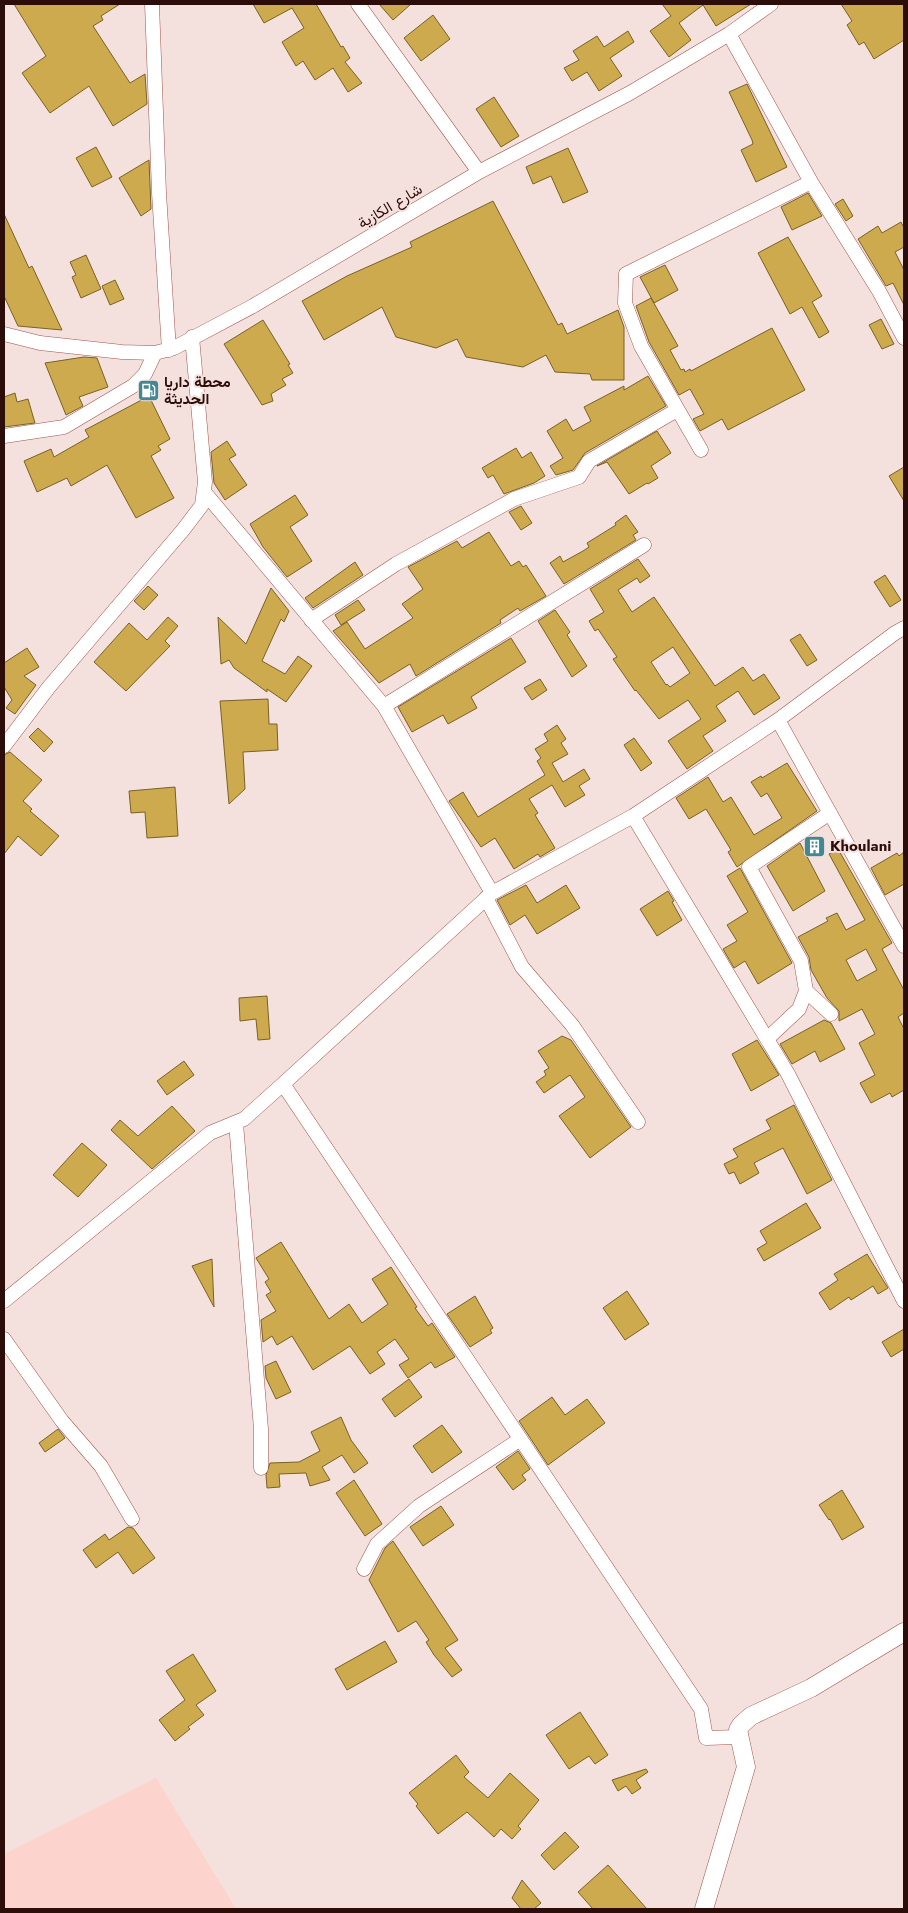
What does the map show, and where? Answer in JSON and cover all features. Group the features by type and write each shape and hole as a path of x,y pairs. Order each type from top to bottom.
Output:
{"main road":[{"path":"704,1909 746,1767 738,1737 738,1730 745,1720 811,1688 904,1632"}],"street":[{"path":"4,436 64,427 133,386 145,374 162,351 152,4"},
{"path":"358,4 479,172"},
{"name":"شارع الكازية","path":"162,351 253,306 479,172 630,94 729,34 753,9 771,4"},
{"path":"729,34 811,182 879,291 904,338"},
{"path":"701,450 641,346 624,303 626,274 811,182"},
{"path":"4,334 40,343 122,352 162,351"},
{"path":"4,746 49,687 197,514 205,493 192,337"},
{"path":"311,620 396,564 506,504 579,477 589,461 677,410"},
{"path":"205,493 384,706 489,896 522,967 572,1025 638,1122"},
{"path":"384,706 644,545"},
{"path":"4,1301 210,1133 244,1119 489,896 632,816 778,720 904,628"},
{"path":"778,720 904,946"},
{"path":"767,1039 799,1009 806,991 801,961 749,867 830,813"},
{"path":"632,816 788,1074 904,1301"},
{"path":"806,991 831,1014"},
{"path":"282,1084 701,1710 706,1738 738,1737"},
{"path":"236,1123 261,1429 261,1468"},
{"path":"4,1339 62,1421 101,1466 132,1519"},
{"path":"364,1569 377,1544 419,1506 519,1440"}],"shaded area":[{"path":"156,1778 236,1909 4,1909 4,1854"}],"building":[{"path":"14,4 120,4 101,16 103,20 93,26 130,83 145,74 147,104 113,126 89,86 50,113 22,73 46,56"},
{"path":"253,4 316,4 341,47 343,46 350,58 345,62 362,83 348,92 333,68 315,80 303,61 296,66 282,42 304,28 292,8 264,23"},
{"path":"379,4 411,4 393,20"},
{"path":"662,4 751,4 716,26 703,5 679,23 691,40 669,57 650,31 671,16"},
{"path":"841,4 904,4 904,40 874,59 864,42 859,45 847,25 852,21"},
{"path":"433,15 450,39 421,61 404,38"},
{"path":"628,31 634,42 610,58 622,76 599,91 587,72 572,81 564,68 579,60 573,51 597,36 604,47"},
{"path":"747,84 787,167 756,182 741,150 753,144 752,140 729,92"},
{"path":"494,97 519,136 501,147 476,109"},
{"path":"96,147 112,177 92,187 76,158"},
{"path":"568,148 588,192 563,203 551,176 533,184 526,167"},
{"path":"149,160 151,209 141,216 119,178"},
{"path":"808,193 822,216 792,230 781,207"},
{"path":"843,199 853,216 846,221 835,204"},
{"path":"493,201 558,325 562,323 567,334 618,310 624,327 624,380 592,380 590,374 555,372 546,355 523,367 466,357 457,339 436,348 396,337 382,307 324,340 302,301 347,276 412,247 410,242"},
{"path":"4,214 29,268 32,266 62,330 18,326 4,296"},
{"path":"901,222 904,228 904,247 895,252 904,270 904,305 893,283 886,286 858,239 878,226 882,233"},
{"path":"788,237 822,296 812,302 829,332 819,338 802,307 790,314 758,253"},
{"path":"86,255 101,289 81,298 72,277 76,275 70,262"},
{"path":"665,265 678,290 654,303 640,277"},
{"path":"115,280 124,299 110,305 102,286"},
{"path":"651,298 678,346 670,350 681,370 684,369 685,372 690,369 691,371 772,328 805,390 728,430 722,419 700,431 693,419 704,414 690,389 679,395 649,342 636,306"},
{"path":"881,319 894,344 882,349 869,325"},
{"path":"263,320 290,364 288,365 293,373 282,379 286,385 271,394 273,401 262,405 224,344"},
{"path":"84,357 97,358 108,387 79,397 83,406 66,415 45,363"},
{"path":"648,376 666,406 585,453 573,470 556,475 550,466 563,458 547,431 566,419 573,431 591,421 584,407 624,386 624,390"},
{"path":"15,393 17,402 28,399 35,423 4,427 4,397"},
{"path":"149,396 170,439 158,446 161,450 151,456 174,498 136,518 107,465 71,486 67,478 37,492 24,461 51,449 54,457 89,437 85,430"},
{"path":"657,431 671,453 651,466 658,478 648,484 629,494 607,462 597,466"},
{"path":"227,441 236,455 229,459 247,485 225,500 214,483 211,452"},
{"path":"516,448 522,458 531,452 545,476 534,483 504,494 493,475 488,478 482,468"},
{"path":"904,467 904,501 889,476"},
{"path":"295,495 308,515 290,527 312,561 287,577 263,547 250,524"},
{"path":"521,506 532,523 521,530 509,512"},
{"path":"626,515 638,532 633,535 636,540 564,584 550,563 560,556 563,562 583,551 589,547 587,543 616,525 615,523"},
{"path":"489,532 511,566 519,561 523,567 526,565 546,596 520,611 518,608 500,620 501,623 416,676 410,664 379,683 333,631 347,622 365,649 413,618 402,604 423,589 408,567 457,541 462,548"},
{"path":"638,559 650,576 640,583 637,578 618,590 632,612 654,597 715,686 743,667 753,681 764,674 780,698 754,715 738,691 716,706 726,721 703,736 713,751 687,769 668,741 701,719 688,700 659,719 635,691 613,659 617,657 598,629 595,631 589,621 604,612 590,589","holes":["673,647 690,673 670,687 666,685 651,662"]},
{"path":"355,562 363,575 313,608 305,598"},
{"path":"885,575 901,600 890,607 874,582"},
{"path":"148,586 158,595 144,610 134,601"},
{"path":"271,588 289,611 284,622 281,619 262,661 285,674 298,656 312,666 286,702 267,689 267,692 234,668 229,660 221,664 218,617 246,644"},
{"path":"358,600 365,610 341,625 335,615"},
{"path":"555,610 570,632 567,635 587,666 572,677 538,621"},
{"path":"168,617 178,626 165,641 170,646 126,691 94,662 129,623 147,640"},
{"path":"800,634 817,660 807,666 790,640"},
{"path":"511,638 526,662 471,697 477,708 448,724 443,715 412,732 398,707"},
{"path":"27,648 39,667 24,676 36,685 15,714 6,708 12,700 4,687 4,663"},
{"path":"540,679 547,690 532,700 524,688"},
{"path":"268,699 269,724 277,724 278,750 243,752 245,789 229,804 220,701"},
{"path":"557,725 566,739 561,743 568,754 552,763 563,782 584,769 590,779 579,786 585,795 565,807 552,785 529,799 538,813 535,815 555,848 540,857 538,854 514,869 495,838 481,847 449,801 463,792 478,817 545,775 537,761 541,758 535,749 548,741 544,734"},
{"path":"38,728 53,742 44,752 29,737"},
{"path":"634,738 652,763 641,771 624,745"},
{"path":"10,752 42,780 23,801 32,809 30,811 59,836 41,856 18,836 4,854 4,755"},
{"path":"787,763 817,811 737,867 728,852 731,850 706,809 689,819 676,798 708,777 723,802 731,797 754,835 782,818 767,793 761,797 751,782 761,776 762,778"},
{"path":"175,787 178,836 147,838 145,812 131,813 129,791"},
{"path":"800,843 825,891 793,911 767,866"},
{"path":"838,849 892,943 882,949 904,990 904,1013 898,1017 904,1029 904,1090 892,1097 890,1093 871,1103 860,1083 875,1075 859,1043 875,1034 862,1009 839,1021 839,1011 827,998 811,970 809,957 798,937 828,921 826,918 837,913 846,930 865,920 829,854","holes":["866,949 877,970 857,981 846,960"]},
{"path":"904,852 904,884 885,895 871,868 897,853 899,856"},
{"path":"740,868 792,963 758,984 745,961 734,968 723,949 737,941 727,925 748,912 727,876"},
{"path":"526,885 537,903 566,885 580,908 537,934 525,915 510,925 497,900"},
{"path":"668,891 682,920 657,936 640,909"},
{"path":"267,996 270,1039 258,1040 256,1019 240,1021 239,998"},
{"path":"824,1020 831,1023 845,1049 820,1062 815,1051 792,1064 780,1044"},
{"path":"562,1036 571,1040 631,1127 590,1158 559,1116 585,1097 570,1075 544,1093 536,1082 546,1075 544,1071 549,1068 538,1051"},
{"path":"757,1040 779,1075 751,1091 732,1054"},
{"path":"184,1061 194,1075 167,1095 157,1081"},
{"path":"794,1105 832,1180 807,1194 783,1148 754,1163 759,1173 740,1184 734,1172 729,1174 724,1164 738,1157 733,1149 771,1129 766,1120"},
{"path":"172,1106 195,1131 152,1169 111,1130 120,1120 138,1136"},
{"path":"82,1143 107,1165 78,1197 53,1175"},
{"path":"806,1203 821,1228 764,1261 757,1249 767,1243 760,1231"},
{"path":"281,1242 329,1319 349,1304 362,1323 388,1304 372,1279 391,1267 417,1307 415,1308 428,1326 432,1323 455,1357 435,1368 431,1362 408,1378 399,1365 409,1359 395,1339 377,1352 385,1364 370,1374 350,1346 313,1370 292,1336 277,1345 272,1336 263,1342 261,1320 276,1311 266,1295 271,1292 265,1282 269,1279 256,1258"},
{"path":"867,1254 888,1288 878,1294 873,1286 851,1300 849,1297 830,1310 819,1293 838,1280 834,1274"},
{"path":"212,1259 214,1307 192,1266"},
{"path":"627,1291 649,1324 625,1340 603,1308"},
{"path":"475,1296 493,1328 490,1330 492,1333 470,1347 447,1314"},
{"path":"904,1329 904,1349 891,1357 882,1342"},
{"path":"276,1361 291,1392 276,1399 266,1378 265,1366"},
{"path":"409,1379 422,1397 395,1417 382,1399"},
{"path":"552,1397 565,1415 587,1399 605,1423 548,1465 519,1421"},
{"path":"341,1417 351,1440 368,1463 354,1473 342,1455 322,1467 330,1480 310,1486 306,1473 279,1474 280,1487 267,1488 266,1475 270,1463 299,1462 320,1451 311,1432"},
{"path":"442,1425 462,1452 432,1473 413,1446"},
{"path":"58,1429 65,1438 45,1452 39,1443"},
{"path":"518,1451 530,1469 522,1475 526,1480 513,1490 496,1467"},
{"path":"354,1480 382,1524 365,1536 336,1493"},
{"path":"842,1490 864,1527 842,1540 830,1519 819,1505"},
{"path":"441,1506 454,1525 423,1546 410,1527"},
{"path":"128,1527 133,1528 155,1558 133,1574 118,1552 96,1568 83,1550 105,1534 109,1540"},
{"path":"393,1541 458,1640 445,1648 462,1670 452,1677 434,1655 426,1642 429,1640 416,1621 398,1632 369,1580 385,1548"},
{"path":"385,1641 397,1662 347,1690 335,1669"},
{"path":"193,1654 216,1691 196,1705 204,1715 188,1727 190,1729 175,1741 159,1720 185,1700 166,1671"},
{"path":"580,1712 608,1755 595,1764 589,1756 569,1769 546,1735"},
{"path":"456,1755 469,1772 464,1777 488,1798 510,1773 539,1800 518,1826 521,1829 512,1839 501,1829 494,1837 467,1812 438,1834 416,1806 418,1804 409,1793"},
{"path":"646,1769 648,1772 636,1780 641,1788 632,1794 626,1786 618,1791 612,1780"},
{"path":"565,1832 579,1847 554,1870 541,1855"},
{"path":"608,1865 647,1909 593,1909 578,1892"},
{"path":"522,1880 541,1903 534,1909 521,1909 512,1898"}],"place":[{"name":"محطة داريا الحديثة","path":"148,391"},
{"name":"Khoulani","path":"814,846"}]}
